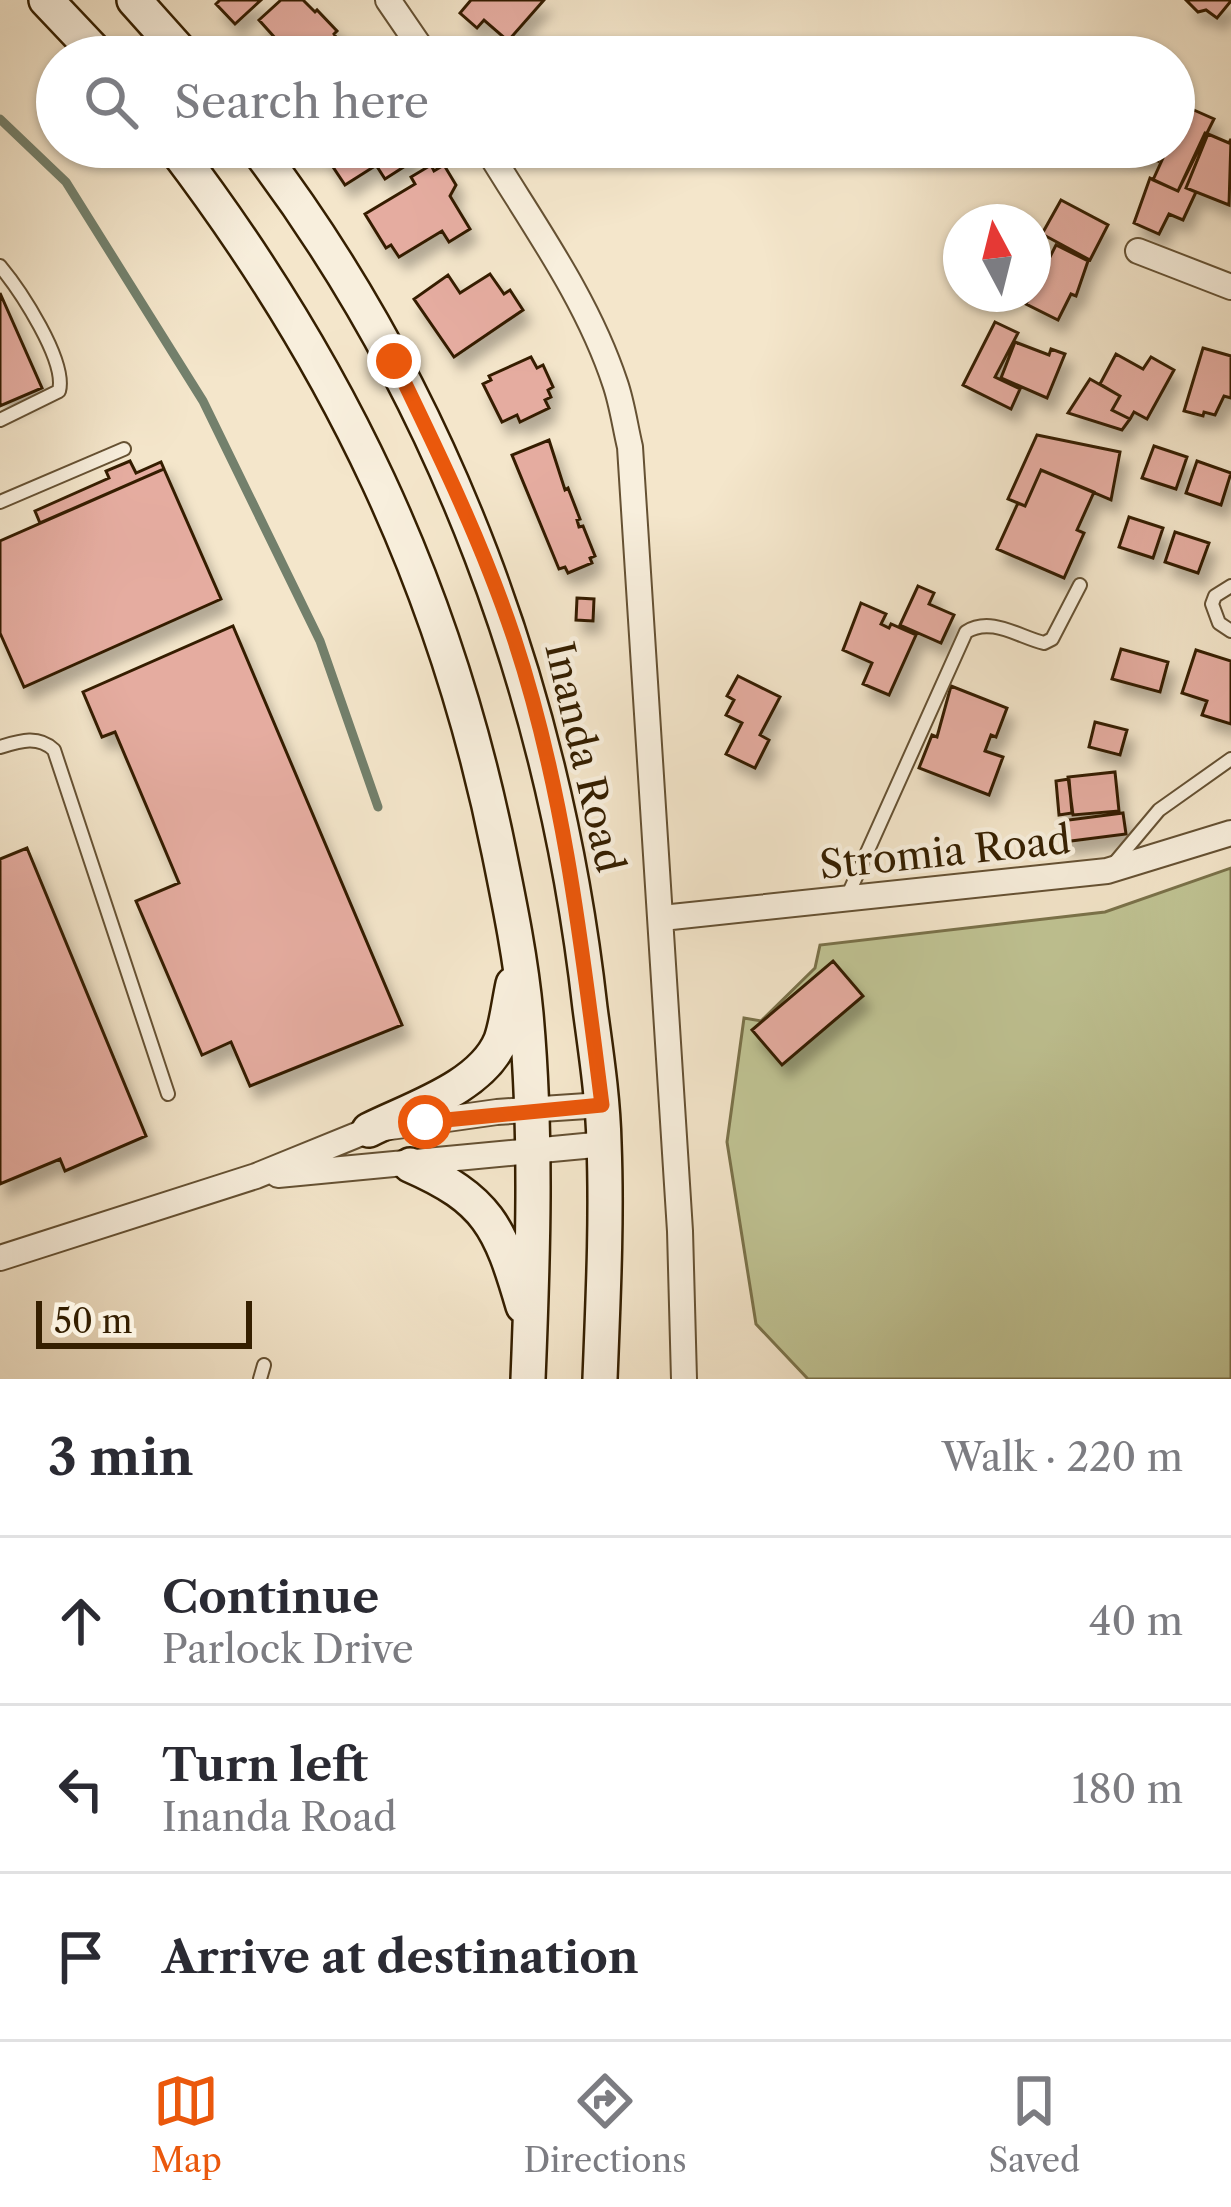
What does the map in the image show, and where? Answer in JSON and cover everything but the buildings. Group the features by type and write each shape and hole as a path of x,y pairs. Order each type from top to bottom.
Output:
{"main road":[{"path":"46,0 80,36"},
{"path":"134,0 166,36"},
{"path":"189,168 300,328 398,518 468,712 518,959 533,1109 529,1379"},
{"name":"Inanda Road","path":"272,168 306,212 394,361 460,499 514,638 557,804 582,937 602,1105 600,1379"},
{"path":"369,1130 464,1081 489,1061 501,1040 518,959"},
{"path":"410,1165 451,1183 475,1202 495,1228 510,1260 530,1330"}],"street":[{"path":"388,0 413,36"},
{"path":"499,168 574,292 616,386 633,484 680,1231 684,1379"},
{"path":"1138,250 1231,287"},
{"name":"Stromia Road","path":"662,918 1107,872 1231,833"},
{"path":"0,1258 256,1176 369,1130 602,1105"},
{"path":"256,1176 604,1144"}],"lane":[{"path":"0,266 62,376 59,391 0,420"},
{"path":"0,502 124,449"},
{"path":"847,898 960,640 972,627 982,625 1037,642 1052,640 1080,585"},
{"path":"1231,586 1215,596 1212,604 1219,623 1231,632"},
{"path":"0,746 44,741 54,750 169,1094"},
{"path":"1107,872 1159,810 1231,759"}],"green space":[{"path":"1231,868 1231,1379 808,1379 756,1324 727,1142 744,1018 761,1021 815,968 820,945 1105,912"}],"waterway":[{"path":"0,119 36,153"},
{"path":"51,168 66,182 203,401 320,641 378,807"}],"route":[{"path":"394,361 460,499 514,638 557,804 582,937 602,1105 425,1122"}]}
